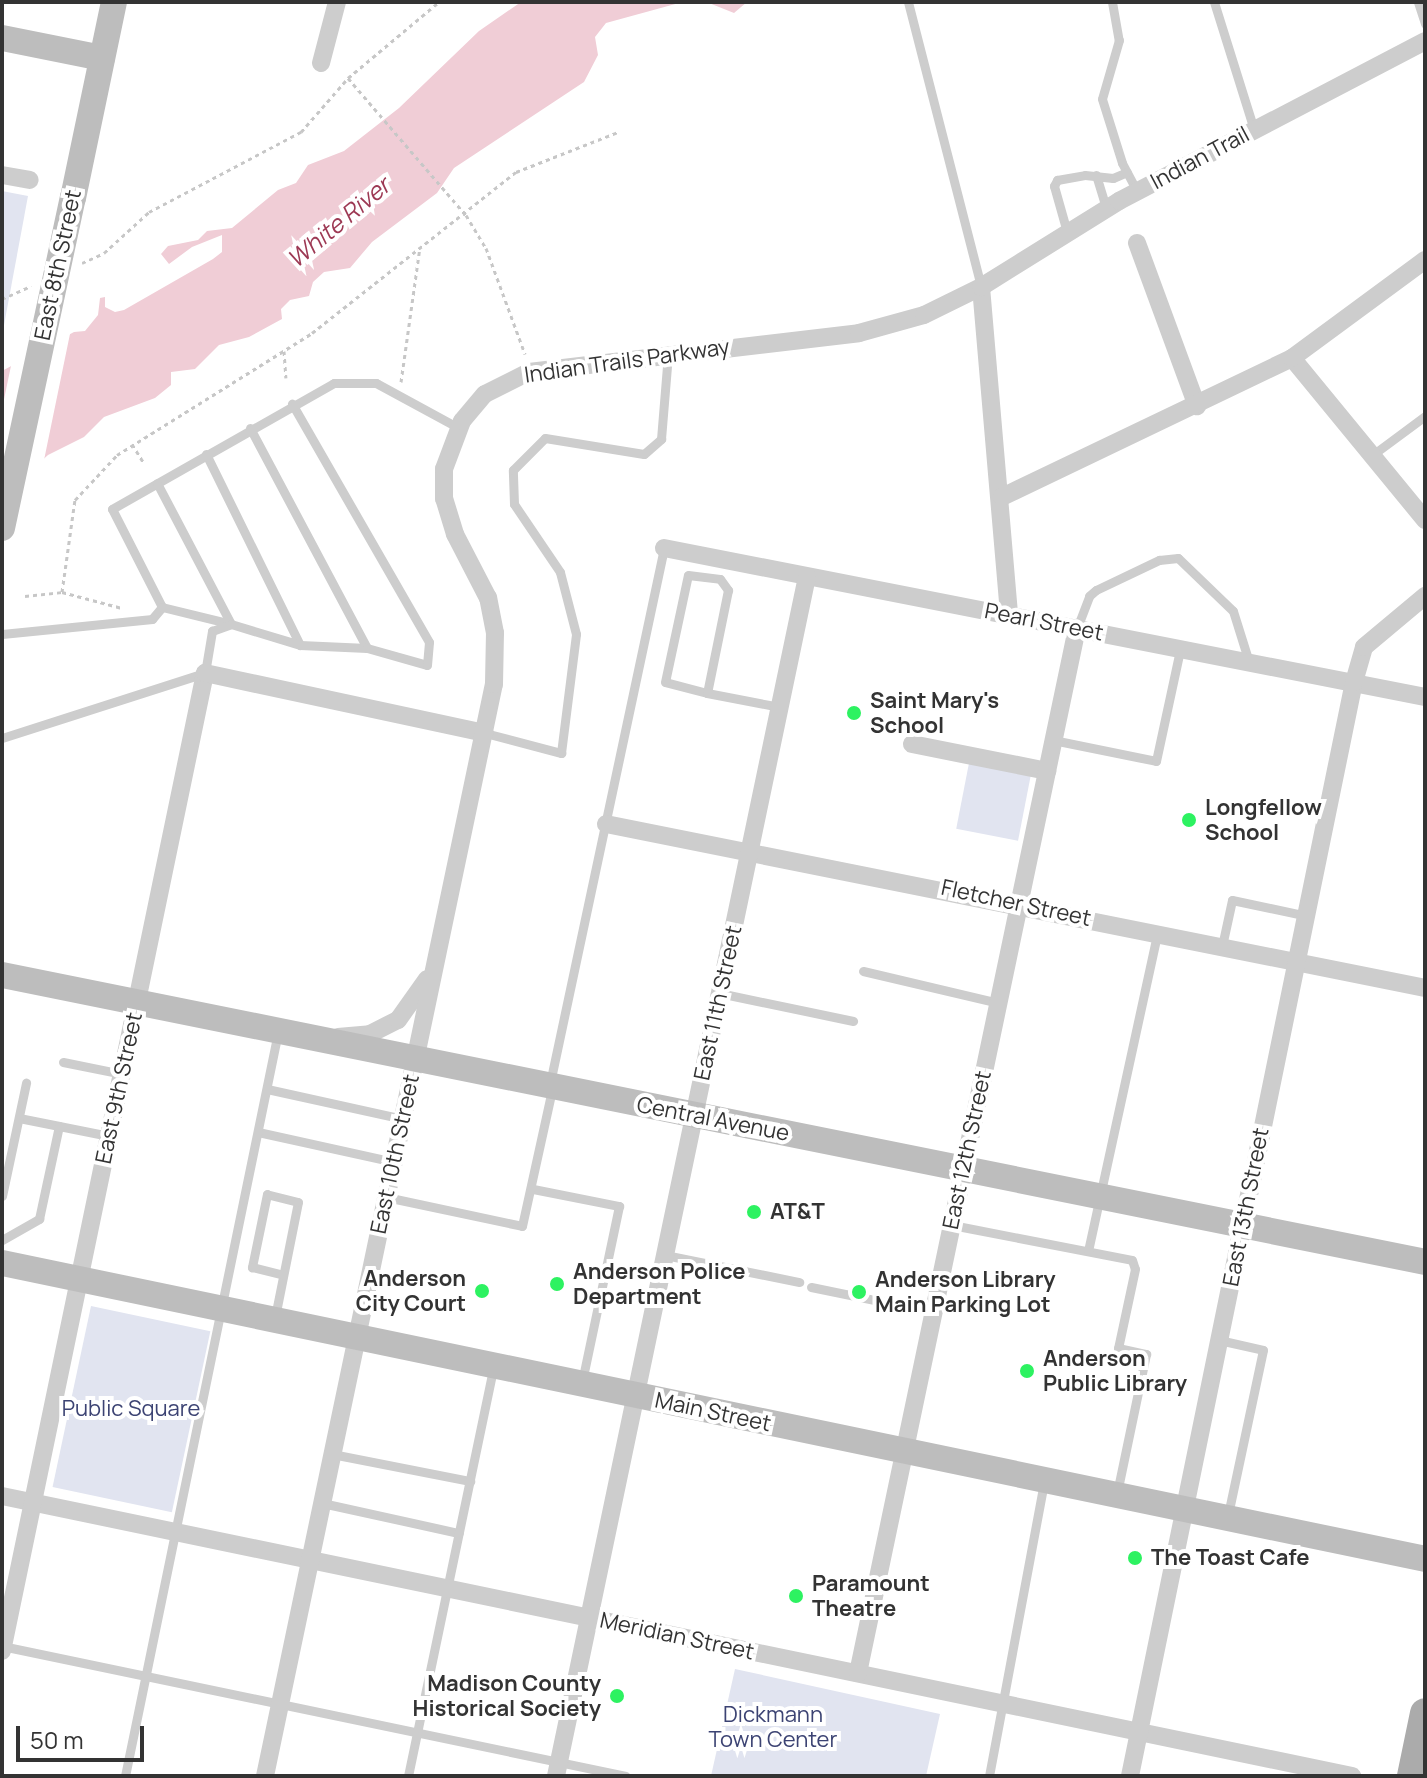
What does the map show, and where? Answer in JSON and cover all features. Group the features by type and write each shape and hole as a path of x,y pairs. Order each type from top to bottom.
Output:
{"main road":[{"path":"1412,1776 1425,1713"}],"street":[{"name":"East 8th Street","path":"2,528 114,2"},
{"path":"321,63 337,2"},
{"path":"2,38 102,58"},
{"name":"Indian Trail","path":"981,287 1106,208 1425,41"},
{"path":"2,175 30,180"},
{"path":"1137,243 1197,406"},
{"path":"1002,497 1292,358 1425,260"},
{"path":"981,287 1002,497 1009,615"},
{"name":"Indian Trails Parkway","path":"461,843 494,684 495,633 488,598 455,534 444,499 444,469 459,428 485,394 537,371 871,330 924,315 981,287"},
{"path":"1292,358 1425,520"},
{"name":"Pearl Street","path":"664,548 1425,697"},
{"name":"East 11th Street","path":"558,1770 807,577"},
{"name":"East 13th Street","path":"1130,1776 1244,1224 1293,961 1354,682 1364,647 1425,596"},
{"name":"East 12th Street","path":"858,1673 1077,628"},
{"path":"205,673 485,733"},
{"name":"East 9th Street","path":"2,1648 205,673"},
{"path":"912,744 1047,771"},
{"name":"Fletcher Street","path":"606,824 1019,903 1425,988"},
{"name":"East 10th Street","path":"265,1776 461,843"},
{"path":"305,1038 370,1034 398,1020 422,988 440,943"},
{"name":"Central Avenue","path":"2,975 1425,1262"},
{"name":"Main Street","path":"2,1263 1425,1559"},
{"name":"Meridian Street","path":"2,1496 1352,1776"}],"lane":[{"path":"908,2 981,287"},
{"path":"1112,2 1119,40 1102,99 1127,172 1137,191"},
{"path":"1214,2 1254,130"},
{"path":"1418,2 1425,24"},
{"path":"1067,232 1054,186 1057,180 1096,175 1113,178 1127,172"},
{"path":"1096,175 1106,208"},
{"path":"485,733 561,753 576,634 560,572 514,504 513,470 545,438 644,454 661,439 668,354"},
{"path":"292,404 429,642 427,665 367,648 300,645 162,607 112,509 292,404 348,380 376,383 459,428"},
{"path":"1371,456 1425,416"},
{"path":"250,428 367,648"},
{"path":"206,454 300,645"},
{"path":"157,483 231,624"},
{"path":"386,1197 514,1227 526,1219 664,548"},
{"path":"1077,628 1084,605 1096,590 1159,560 1178,558 1233,611 1249,662"},
{"path":"707,693 728,590 720,579 688,575 665,682 707,693 780,707"},
{"path":"2,634 152,619 162,607"},
{"path":"2,738 205,673 212,631 231,624"},
{"path":"1053,740 1156,761 1180,650"},
{"path":"1222,946 1232,900 1303,915"},
{"path":"1088,1251 1157,933"},
{"path":"863,971 998,1003"},
{"path":"719,993 853,1021"},
{"path":"125,1776 278,1032"},
{"path":"63,1062 122,1074"},
{"path":"2,1196 26,1083"},
{"path":"267,1089 403,1119"},
{"path":"19,1118 109,1136"},
{"path":"2,1240 39,1219 59,1126"},
{"path":"258,1132 394,1162"},
{"path":"533,1189 619,1206 581,1384"},
{"path":"275,1320 298,1202 267,1194 252,1267 283,1275"},
{"path":"952,1225 1132,1260 1135,1269 1118,1348 1146,1354 1116,1495"},
{"path":"665,1255 799,1282"},
{"path":"811,1287 933,1312"},
{"path":"1219,1340 1263,1350 1227,1518"},
{"path":"408,1776 494,1366"},
{"path":"332,1454 470,1481"},
{"path":"989,1776 1004,1704 1006,1663 1045,1480"},
{"path":"322,1503 459,1533"},
{"path":"2,1648 417,1733 558,1770 626,1776"}],"path":[{"path":"76,266 104,253 149,212 301,132 348,78 439,2"},
{"path":"348,78 466,215 486,248 519,346 537,371"},
{"path":"62,592 75,500 89,480 132,444 312,333 420,247 466,215 516,172 618,132"},
{"path":"400,394 420,247"},
{"path":"2,299 35,285"},
{"path":"284,351 286,378"},
{"path":"132,444 144,463"},
{"path":"25,596 62,592 133,611 141,620"}],"green space":[{"path":"2,191 28,196 2,336"},
{"path":"969,763 1031,775 1018,841 956,829"},
{"name":"Public Square","path":"91,1306 210,1331 172,1512 53,1487"},
{"name":"Dickmann Town Center","path":"735,1669 940,1714 926,1776 711,1776"}],"water":[{"name":"White River","path":"521,2 747,2 734,13 709,3 679,3 606,23 595,37 598,55 584,82 454,168 437,193 372,242 350,268 324,272 313,282 309,296 290,300 281,309 282,319 249,337 219,345 195,369 171,372 171,385 155,398 104,417 84,437 48,455 2,497 2,371 74,332 85,331 98,315 100,298 105,297 105,307 115,312 124,310 213,259 222,252 222,235 192,247 169,264 161,254 168,246 198,240 207,231 232,228 278,190 296,183 308,165 344,151 399,108 479,31"}],"pier":[{"path":"71,329 43,465 2,501 2,409 12,361"}],"place":[{"name":"Saint Mary's School","path":"854,713"},
{"name":"Longfellow School","path":"1189,820"},
{"name":"AT&T","path":"754,1212"},
{"name":"Anderson Police Department","path":"557,1284"},
{"name":"Anderson City Court","path":"482,1291"},
{"name":"Anderson Library Main Parking Lot","path":"859,1292"},
{"name":"Anderson Public Library","path":"1027,1371"},
{"name":"The Toast Cafe","path":"1135,1558"},
{"name":"Paramount Theatre","path":"796,1596"},
{"name":"Madison County Historical Society","path":"617,1696"}]}
